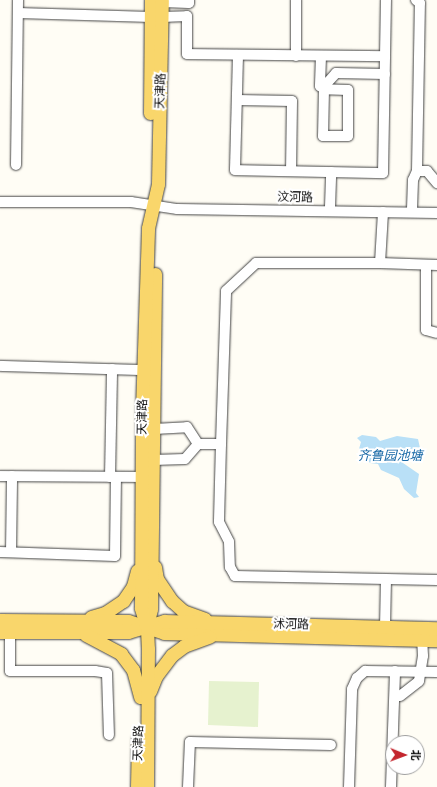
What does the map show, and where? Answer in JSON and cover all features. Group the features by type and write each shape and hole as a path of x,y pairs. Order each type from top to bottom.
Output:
{"main road":[{"name":"天津路","path":"147,787 141,649 151,609 142,477 143,370 148,228 158,184 156,17 158,1"},
{"name":"天津路","path":"146,550 154,429 156,228 152,206"},
{"path":"143,698 133,670 121,654 80,626 105,613 123,601 133,586 146,550"},
{"path":"146,550 157,579 172,601 183,611 215,628"},
{"name":"沭河路","path":"0,620 80,626 128,632 147,628 164,621 215,628 437,640"},
{"name":"沭河路","path":"5,632 80,626"},
{"path":"143,698 156,676 172,655 184,646 215,628"},
{"name":"沭河路","path":"215,628 437,628"},
{"name":"天津路","path":"137,787 143,698"}],"street":[{"path":"16,165 18,0"},
{"path":"158,1 189,3 189,0"},
{"path":"296,0 296,56"},
{"path":"238,55 235,170 383,173 386,0"},
{"path":"412,208 413,180 417,171 421,1"},
{"path":"18,13 156,17 187,16 187,54 385,56"},
{"path":"321,56 320,86 326,86 348,90 348,136 323,136 326,86 336,73 385,74"},
{"path":"237,100 292,101 292,171"},
{"path":"417,171 427,171 437,183"},
{"path":"330,207 331,172"},
{"name":"汶河路","path":"0,202 131,202 177,209 437,213"},
{"name":"汶河路","path":"0,206 330,207 437,209"},
{"path":"380,263 383,212"},
{"path":"437,265 380,263 256,263 226,290 219,522 229,542 230,567 235,576 437,580"},
{"path":"426,265 426,330 437,334"},
{"path":"0,366 143,370"},
{"path":"0,552 114,556 112,369"},
{"path":"154,429 187,427 198,444"},
{"path":"153,460 185,459 198,444 221,444"},
{"path":"0,476 142,477"},
{"path":"11,552 12,476"},
{"path":"385,627 386,580"},
{"path":"5,632 10,671 95,671 107,673 109,735"},
{"path":"400,696 419,681 421,672 422,639"},
{"path":"349,787 352,689 357,678 366,671 437,672"},
{"path":"391,787 395,671"},
{"path":"188,787 190,742 331,744"}],"green space":[{"path":"209,681 259,682 258,727 208,725"}],"water":[{"name":"齐鲁园池塘","path":"362,435 376,437 380,441 397,436 418,439 420,448 417,451 411,449 405,452 403,463 419,474 416,493 419,497 414,498 404,489 399,478 381,470 378,464 370,463 359,449 361,442 357,438"}]}
